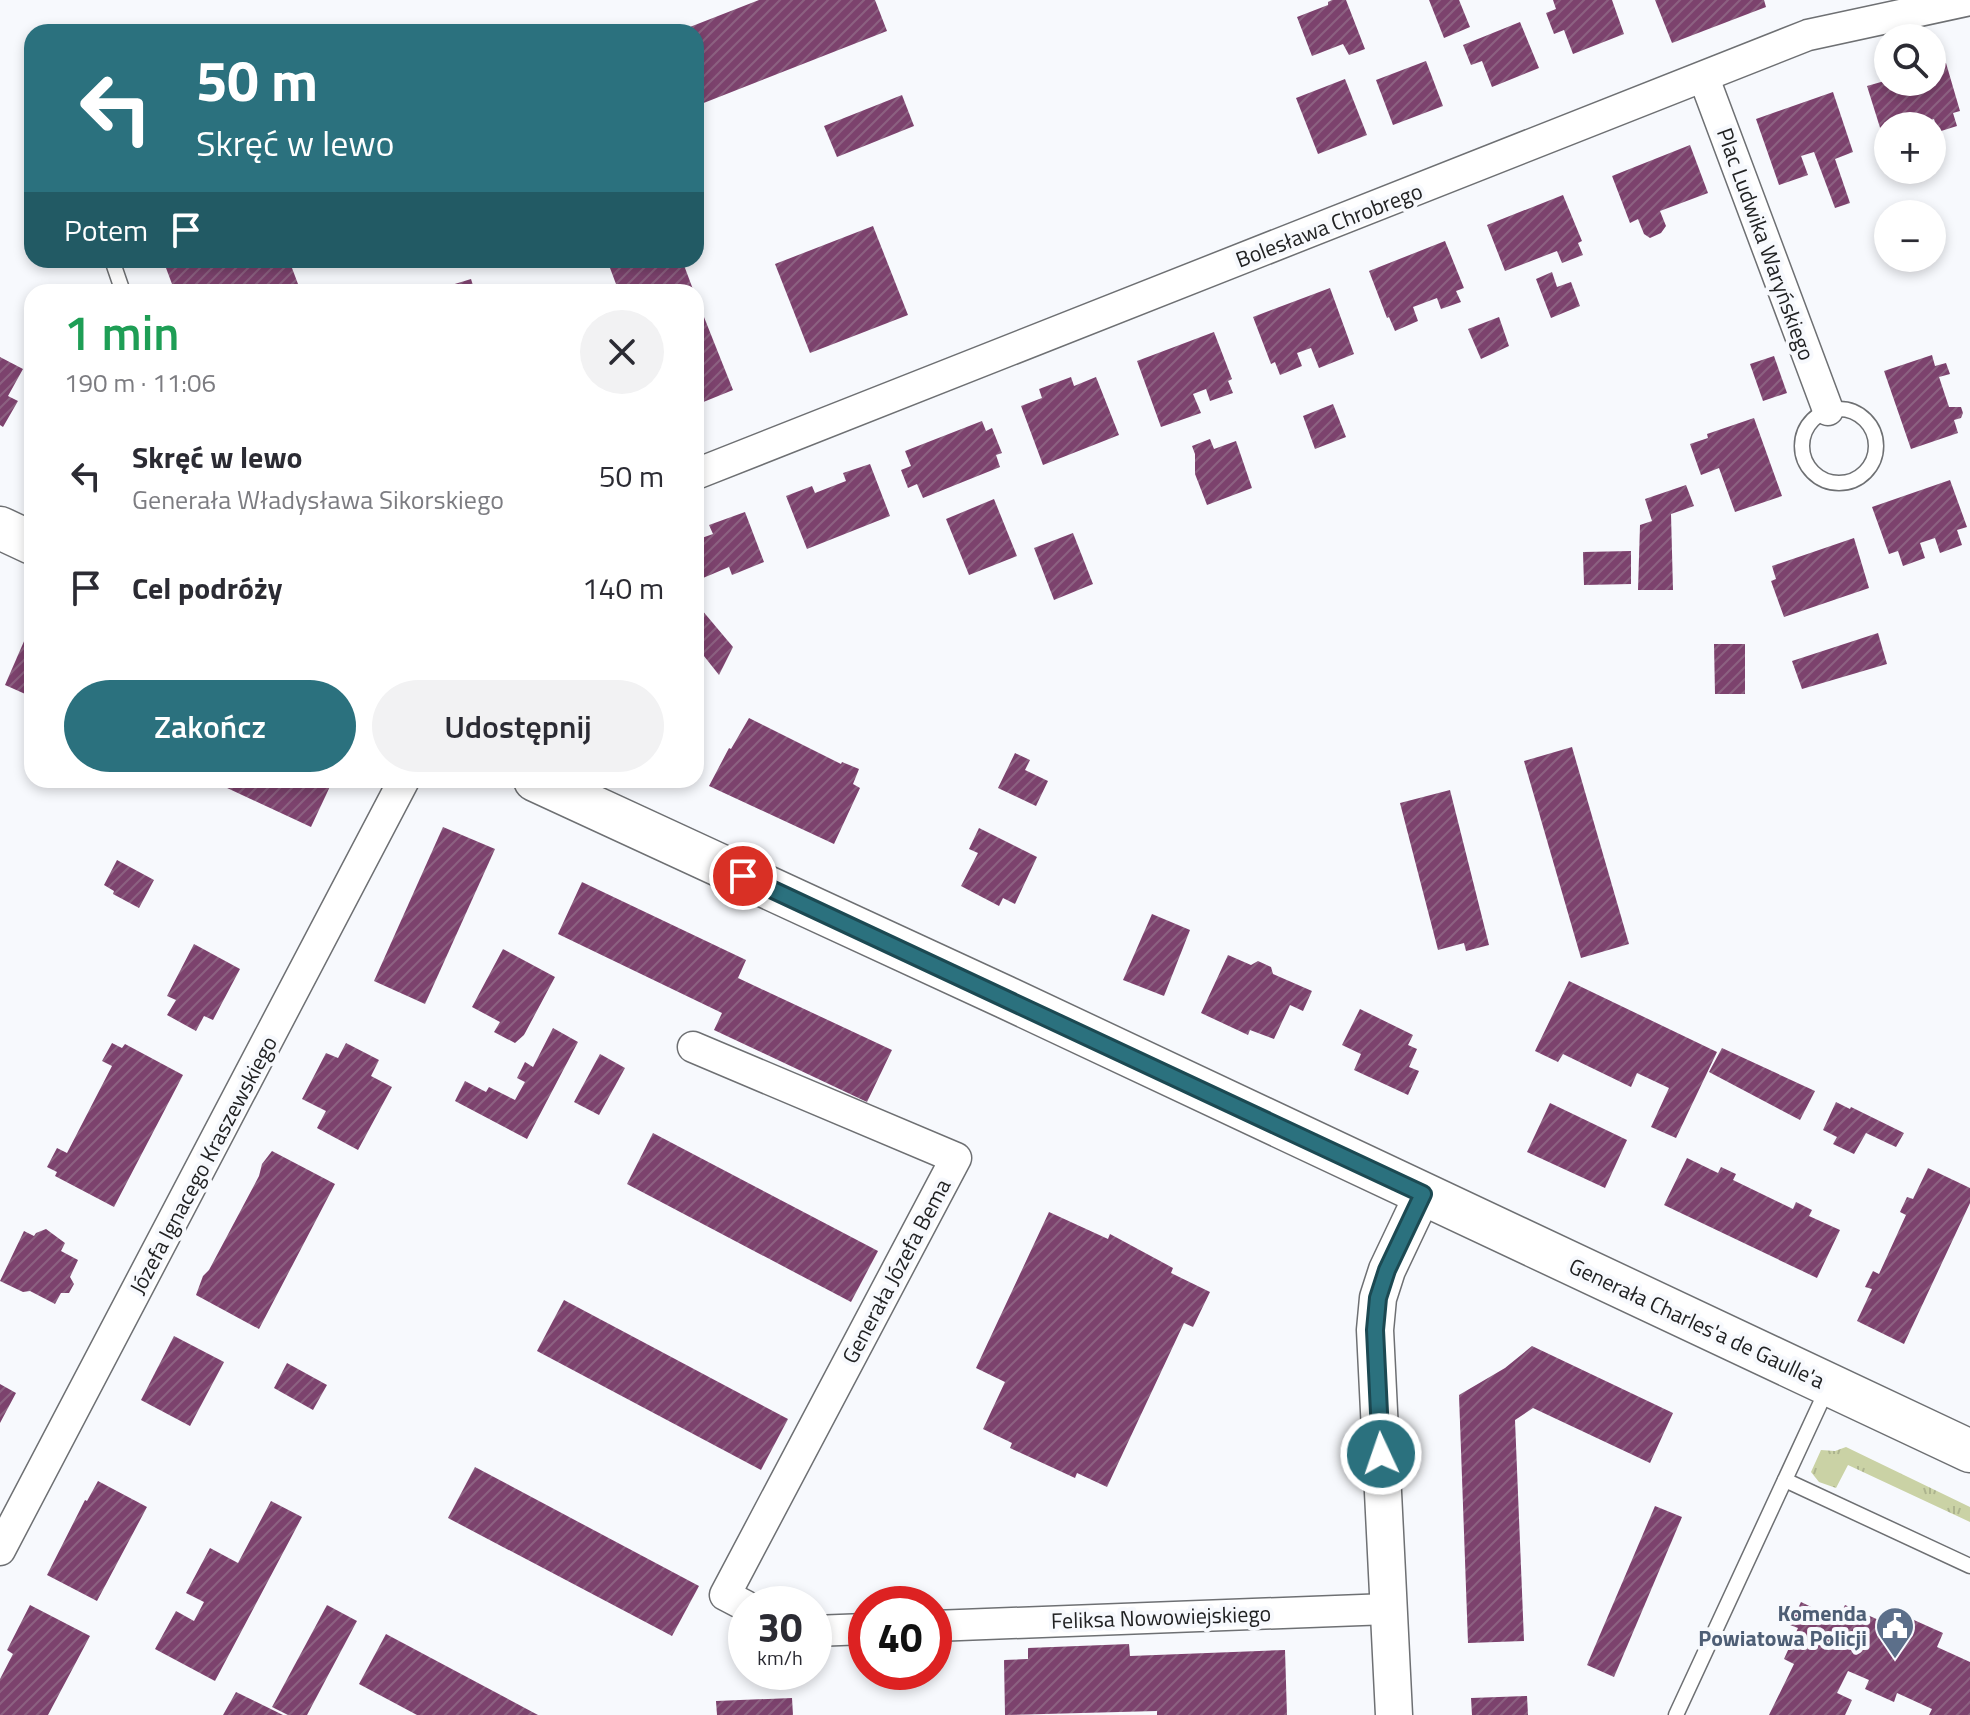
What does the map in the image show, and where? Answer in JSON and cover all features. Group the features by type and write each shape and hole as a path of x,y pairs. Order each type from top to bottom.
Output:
{"main road":[{"path":"0,528 24,539"},
{"name":"Generała Charles'a de Gaulle'a","path":"552,788 1970,1451"}],"street":[{"name":"Bolesława Chrobrego","path":"704,471 1808,35 1970,0"},
{"name":"Plac Ludwika Waryńskiego","path":"1704,78 1828,410"},
{"name":"Józefa Ignacego Kraszewskiego","path":"0,1550 400,788"},
{"name":"Generała Józefa Bema","path":"693,1047 956,1158 743,1586"},
{"path":"1394,1715 1375,1330 1378,1298 1387,1270 1423,1194"},
{"name":"Feliksa Nowowiejskiego","path":"952,1625 1388,1609"}],"lane":[{"path":"1828,410 1852,411 1870,427 1875,438 1872,462 1865,472 1843,483 1820,478 1804,460 1803,435 1817,416 1828,410"},
{"path":"1676,1715 1829,1385"},
{"path":"1785,1480 1970,1566"}],"green space":[{"path":"1846,1447 1970,1507 1970,1522 1848,1465 1836,1488 1819,1482 1811,1472 1821,1450 1835,1451"}],"building":[{"path":"759,0 875,0 887,31 704,103 704,24 698,24"},
{"path":"1332,0 1346,0 1365,49 1349,55 1343,44 1312,56 1297,17 1328,5"},
{"path":"1429,0 1459,0 1470,27 1444,38"},
{"path":"1553,0 1612,0 1624,34 1573,54 1564,30 1554,34 1546,13 1556,9"},
{"path":"1655,0 1764,0 1766,7 1672,43"},
{"path":"1520,22 1539,68 1492,87 1482,61 1471,65 1463,45"},
{"path":"1426,61 1443,106 1393,125 1376,80"},
{"path":"1946,63 1960,111 1953,113 1957,126 1946,129 1946,112 1875,112 1867,86 1874,84 1874,96 1946,96"},
{"path":"1345,79 1367,135 1318,154 1296,98"},
{"path":"1833,92 1853,152 1835,159 1850,203 1835,208 1814,152 1801,156 1808,175 1779,185 1756,119"},
{"path":"902,95 914,126 837,157 824,126"},
{"path":"1690,145 1708,193 1660,211 1666,226 1661,233 1650,238 1644,234 1638,219 1630,223 1612,176"},
{"path":"1563,195 1582,241 1578,243 1583,255 1562,263 1557,251 1505,271 1487,225"},
{"path":"873,226 908,315 810,353 775,264"},
{"path":"1445,241 1464,288 1456,291 1461,302 1441,309 1437,298 1413,307 1418,321 1395,331 1369,271"},
{"path":"166,268 292,268 298,284 172,284"},
{"path":"610,268 685,268 691,284 616,284"},
{"path":"1552,272 1557,287 1571,282 1580,306 1551,318 1536,279"},
{"path":"471,279 473,284 455,284"},
{"path":"1330,288 1354,354 1319,368 1311,348 1297,353 1302,366 1280,375 1275,362 1271,364 1253,317"},
{"path":"704,317 733,390 704,402"},
{"path":"1499,317 1509,346 1481,359 1468,329"},
{"path":"1214,332 1232,379 1228,381 1233,393 1210,401 1206,389 1193,394 1201,413 1161,427 1137,361"},
{"path":"1932,355 1935,366 1946,363 1950,374 1939,377 1949,407 1961,407 1963,413 1961,418 1954,420 1958,433 1911,449 1884,371"},
{"path":"1774,356 1787,393 1763,401 1750,364"},
{"path":"0,357 23,369 8,396 18,401 3,427 0,425"},
{"path":"1071,377 1074,386 1096,377 1119,435 1043,465 1021,406 1042,398 1039,389"},
{"path":"1333,404 1346,437 1315,449 1303,416"},
{"path":"1754,418 1782,496 1735,512 1719,468 1701,475 1690,444 1708,438 1707,434"},
{"path":"982,421 986,431 992,428 1002,453 996,455 1000,467 923,498 917,484 908,488 901,470 911,466 905,451"},
{"path":"1210,439 1214,449 1236,441 1252,488 1207,505 1195,474 1192,446"},
{"path":"870,464 890,516 807,549 786,496 812,486 815,493 846,481 843,473"},
{"path":"1950,480 1967,527 1957,530 1962,545 1940,553 1935,538 1920,543 1925,558 1903,566 1898,551 1889,554 1872,507"},
{"path":"1686,485 1694,506 1671,514 1673,590 1638,590 1640,525 1652,521 1645,499"},
{"path":"994,499 1017,556 969,575 946,519"},
{"path":"745,512 764,562 732,575 729,567 704,578 704,537 713,534 709,525"},
{"path":"1073,533 1093,584 1054,600 1034,548"},
{"path":"1854,538 1869,588 1784,617 1771,581 1776,579 1772,566"},
{"path":"1631,551 1631,584 1584,585 1583,552"},
{"path":"704,613 733,647 719,675 704,656"},
{"path":"1878,633 1887,664 1802,689 1792,661"},
{"path":"24,641 24,693 5,685"},
{"path":"1714,644 1745,644 1745,694 1715,694"},
{"path":"749,718 841,764 859,769 853,784 860,788 834,844 709,786"},
{"path":"1572,747 1629,944 1581,958 1524,761"},
{"path":"1015,753 1030,760 1025,770 1048,781 1036,806 998,788"},
{"path":"227,788 329,788 311,827"},
{"path":"1450,790 1489,945 1466,951 1464,943 1438,950 1400,803"},
{"path":"443,827 495,849 425,1004 374,981"},
{"path":"979,828 1037,857 1015,904 1003,898 999,906 961,886 978,853 969,849"},
{"path":"117,860 154,880 139,908 113,894 114,891 104,885"},
{"path":"582,882 746,960 738,978 892,1050 867,1102 714,1030 722,1013 558,934"},
{"path":"1152,914 1190,930 1164,996 1123,980"},
{"path":"194,944 240,969 213,1020 204,1016 196,1031 167,1015 176,1000 167,996"},
{"path":"503,949 555,977 524,1035 515,1043 494,1032 500,1022 472,1007"},
{"path":"1228,955 1251,965 1258,961 1271,967 1273,974 1312,991 1303,1011 1290,1005 1274,1039 1250,1030 1248,1035 1201,1013"},
{"path":"1569,981 1717,1052 1676,1138 1651,1127 1669,1088 1637,1073 1631,1087 1563,1054 1558,1062 1535,1051"},
{"path":"1360,1009 1413,1035 1408,1045 1417,1049 1409,1067 1419,1071 1408,1095 1354,1070 1361,1054 1342,1045"},
{"path":"553,1028 578,1042 527,1139 455,1101 465,1081 486,1092 489,1087 515,1100 525,1082 517,1078 525,1062 533,1067"},
{"path":"112,1043 122,1048 125,1044 183,1075 114,1207 55,1176 57,1172 47,1167 57,1148 67,1153 112,1066 102,1061"},
{"path":"346,1043 379,1060 371,1076 392,1087 358,1150 317,1128 326,1111 302,1099 326,1053 338,1058"},
{"path":"1722,1048 1815,1091 1800,1120 1709,1072"},
{"path":"600,1054 625,1068 599,1115 574,1102"},
{"path":"1836,1102 1904,1133 1896,1147 1866,1133 1854,1154 1833,1144 1837,1137 1823,1130"},
{"path":"1550,1103 1627,1140 1605,1188 1527,1152"},
{"path":"653,1133 878,1251 851,1302 627,1184"},
{"path":"272,1151 335,1184 259,1329 196,1295 203,1276 259,1176 262,1164"},
{"path":"1687,1158 1718,1173 1721,1167 1736,1174 1733,1180 1793,1209 1796,1202 1812,1210 1809,1216 1840,1230 1817,1278 1664,1205"},
{"path":"1928,1168 1970,1188 1970,1203 1904,1344 1857,1321 1872,1289 1865,1287 1873,1271 1879,1274 1906,1215 1900,1212 1907,1197 1913,1199"},
{"path":"1049,1212 1108,1239 1110,1234 1173,1268 1171,1273 1210,1292 1193,1327 1184,1323 1107,1487 1077,1473 1075,1478 1010,1448 1012,1443 983,1429 1005,1382 976,1368"},
{"path":"46,1229 65,1243 61,1251 78,1260 70,1277 74,1284 69,1293 61,1293 55,1304 0,1281 24,1231 34,1236"},
{"path":"564,1300 788,1419 761,1470 537,1351"},
{"path":"174,1336 224,1362 190,1426 141,1400"},
{"path":"1532,1346 1673,1413 1650,1463 1533,1408 1515,1420 1524,1641 1468,1643 1459,1395 1505,1368"},
{"path":"287,1363 327,1385 313,1410 274,1388"},
{"path":"0,1384 16,1393 0,1423"},
{"path":"475,1467 699,1586 672,1636 448,1518"},
{"path":"98,1481 147,1507 97,1601 47,1575"},
{"path":"271,1501 302,1517 215,1681 155,1649 176,1611 194,1621 204,1602 186,1593 210,1548 238,1563"},
{"path":"1655,1506 1682,1517 1614,1677 1587,1665"},
{"name":"Komenda Powiatowa Policji","path":"1801,1602 1838,1620 1845,1605 1890,1625 1896,1612 1943,1633 1937,1647 1970,1662 1970,1715 1929,1715 1932,1709 1897,1693 1894,1702 1865,1689 1869,1680 1848,1671 1837,1693 1852,1700 1845,1715 1769,1715 1794,1664 1784,1659 1798,1628 1790,1625"},
{"path":"30,1605 90,1636 48,1715 0,1715 0,1679 13,1654 7,1650"},
{"path":"327,1605 357,1621 307,1715 288,1715 272,1707"},
{"path":"386,1634 538,1715 417,1715 359,1684"},
{"path":"1129,1644 1130,1656 1285,1650 1287,1715 1157,1715 1157,1711 1005,1715 1004,1660 1028,1659 1028,1648"},
{"path":"236,1692 283,1715 223,1715"},
{"path":"1527,1696 1528,1715 1472,1715 1471,1698"},
{"path":"792,1698 793,1715 717,1715 716,1701"}],"place":[{"name":"Komenda Powiatowa Policji","path":"1895,1660"}],"route":[{"path":"743,876 1423,1194 1387,1270 1378,1298 1375,1330 1381,1454"}]}
